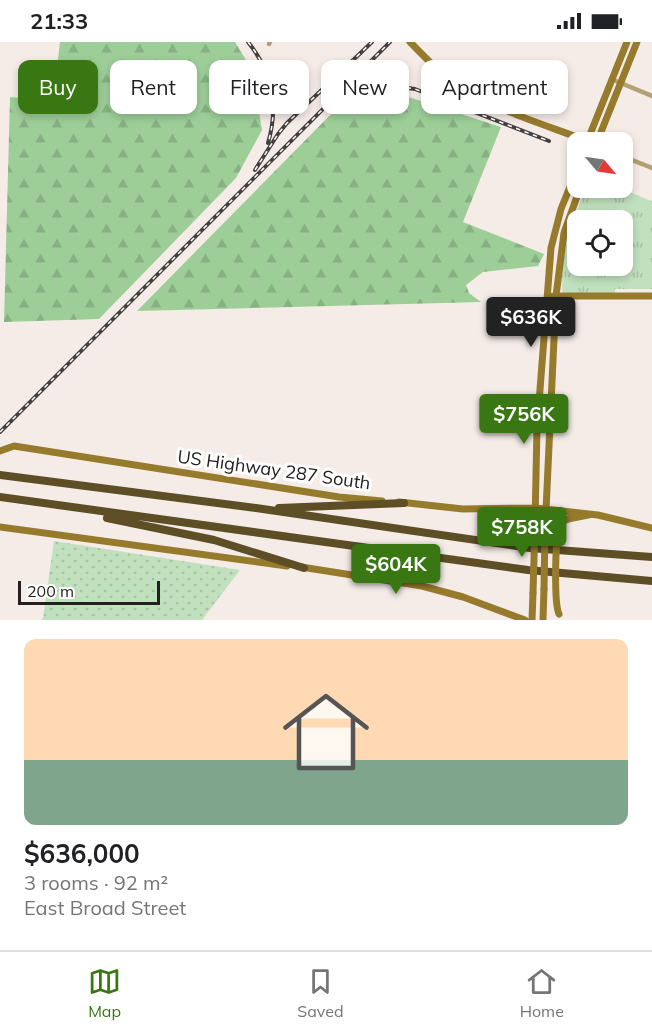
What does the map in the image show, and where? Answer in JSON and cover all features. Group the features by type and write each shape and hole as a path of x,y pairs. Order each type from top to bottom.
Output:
{"highway":[{"path":"3,475 256,508 530,548 652,557"},
{"path":"0,498 528,570 652,581"},
{"path":"31,502 48,508 191,535 304,568"},
{"path":"256,508 404,503"}],"main road":[{"path":"410,42 429,62 464,90 567,133"},
{"path":"592,132 627,42"},
{"path":"601,132 637,42"},
{"path":"532,620 537,428 546,296 551,248 567,194"},
{"path":"561,209 567,212"},
{"path":"543,620 553,344 560,252 567,225"},
{"path":"551,248 560,252"},
{"path":"546,296 652,296"},
{"path":"543,344 553,344"},
{"path":"537,428 549,428"},
{"name":"US Highway 287 South","path":"0,451 14,446 339,497 463,509 535,508 590,514 652,528"},
{"path":"518,509 530,500 536,481"},
{"path":"561,617 555,603 558,535 561,523 590,514"},
{"path":"0,527 304,568 430,588 463,597 521,619"}],"street":[{"path":"611,79 652,96"},
{"path":"633,160 652,168"}],"green space":[{"path":"60,42 235,42 246,60 209,60 209,114 259,114 262,130 236,178 99,319 4,322 10,97 18,98 18,114 98,114 98,60 58,60"},
{"path":"409,97 421,101 421,114 461,114 501,127 463,222 544,254 538,266 483,272 466,285 469,293 481,302 137,311 331,114 409,114"},
{"path":"633,194 652,201 652,289 615,289 615,299 564,299 562,272 567,242 567,276 633,276 633,210 578,210 582,198 633,198"},
{"path":"54,541 240,570 202,620 41,620"}],"railway":[{"path":"248,42 263,65 271,90 273,116 268,143"},
{"path":"255,170 287,123 372,42"},
{"path":"0,432 390,42"},
{"path":"409,88 549,141"}]}
